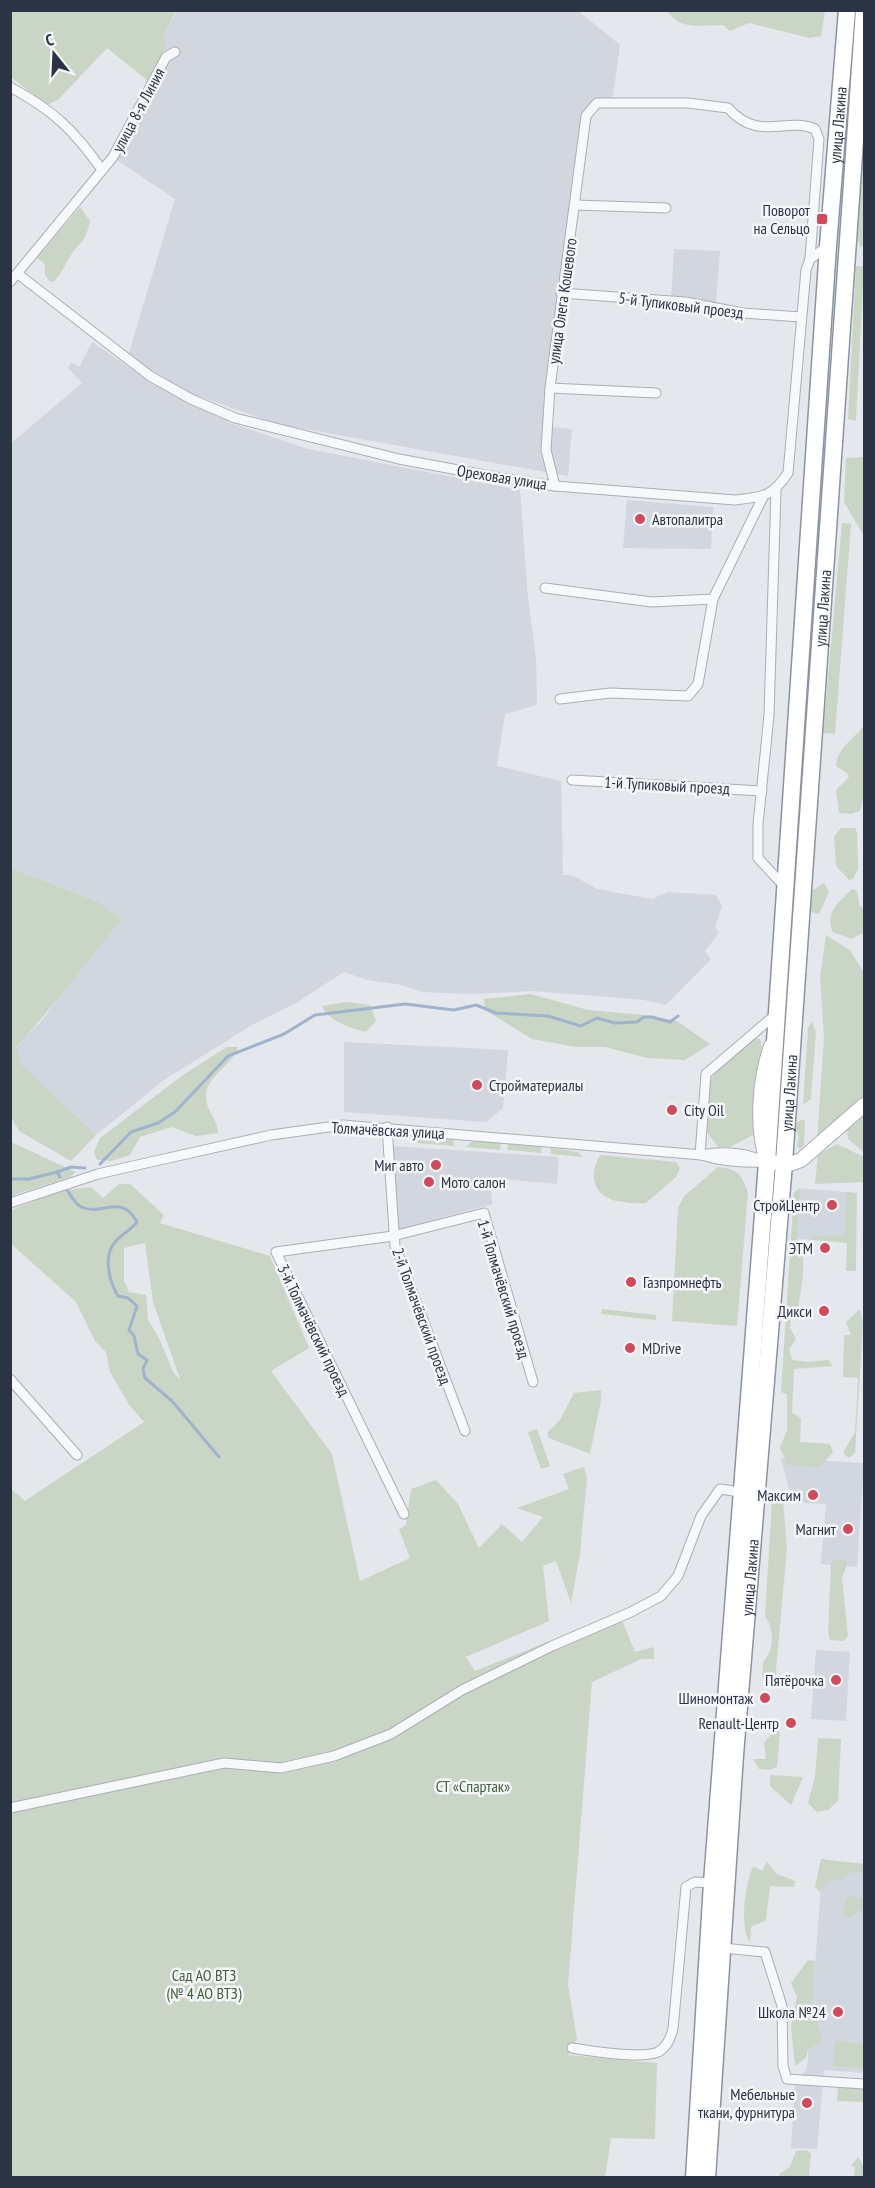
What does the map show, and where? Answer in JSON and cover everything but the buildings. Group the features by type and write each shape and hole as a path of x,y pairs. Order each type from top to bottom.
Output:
{"highway":[{"name":"улица Лакина","path":"694,2178 740,1492 775,1163 773,1040 828,246 847,10"},
{"name":"улица Лакина","path":"707,2178 775,1163 864,10"}],"street":[{"name":"улица 8-я Линия","path":"10,282 113,157 166,57 175,52"},
{"name":"улица 8-я Линия","path":"10,87 46,107 82,141 102,170"},
{"name":"улица Олега Кошевого","path":"555,486 546,450 550,388 586,116 597,103 688,103 728,108 738,118 762,127 816,129 819,139 810,259"},
{"path":"575,205 666,208"},
{"path":"784,886 758,858 758,824 769,715 777,490 788,473 806,270 810,259 828,246"},
{"name":"Ореховая улица","path":"18,274 143,371 191,399 235,418 399,459 555,486 735,500 763,497 777,490"},
{"name":"5-й Тупиковый проезд","path":"561,293 685,302 743,313 801,317"},
{"path":"550,388 656,393"},
{"path":"560,699 610,693 688,696 698,684 713,599 763,497"},
{"path":"545,588 652,602 713,599"},
{"name":"1-й Тупиковый проезд","path":"572,780 762,791"},
{"path":"701,1155 706,1074 775,1015"},
{"path":"775,1163 801,1160 812,1154 864,1105"},
{"name":"Толмачёвская улица","path":"10,1203 98,1174 231,1143 344,1125 701,1155 715,1160 775,1163"},
{"name":"2-й Толмачёвский проезд","path":"387,1127 393,1236 465,1431"},
{"name":"1-й Толмачёвский проезд","path":"393,1236 484,1213 533,1382"},
{"name":"3-й Толмачёвский проезд","path":"393,1236 276,1252 404,1514"},
{"path":"10,1379 77,1455"},
{"path":"10,1808 224,1763 281,1768 334,1756 391,1734 462,1690 662,1596 678,1576 701,1516 713,1497 720,1489 740,1492"},
{"path":"572,2048 638,2054 657,2053 669,2043 673,2029 686,1887 694,1882 712,1883"},
{"path":"723,1948 765,1952 783,2006 783,2066 787,2079 864,2084"}],"shaded area":[{"path":"577,10 620,45 613,96 590,118 553,392 552,427 572,429 568,476 277,424 190,393 128,356 175,199 114,158 152,84 164,36 177,11"},
{"path":"674,249 720,251 716,303 671,300"},
{"path":"92,342 129,367 231,423 308,449 520,490 528,598 536,658 537,705 505,714 497,766 561,781 563,875 574,876 597,889 652,899 668,892 716,895 722,906 715,927 719,933 705,951 711,959 666,1005 644,1000 533,991 472,994 423,992 397,984 367,980 344,972 296,1003 252,1025 164,1080 96,1135 21,1064 16,1047 44,1018 78,970 96,901 11,868 10,444 82,383 68,368 72,362 79,367"},
{"path":"627,500 713,507 711,549 623,548"},
{"path":"344,1042 508,1050 503,1108 486,1122 344,1112"},
{"path":"392,1146 559,1157 557,1184 490,1178 492,1204 397,1230"},
{"path":"800,1188 857,1193 855,1242 797,1239"},
{"path":"781,1458 864,1463 857,1567 821,1564 826,1504 792,1502"},
{"name":"Пятёрочка","path":"816,1650 850,1652 846,1721 811,1719"},
{"name":"Школа №24","path":"823,1861 864,1864 864,2073 824,2070 817,2149 791,2148 795,2085 807,2068"}],"green space":[{"path":"10,11 176,11 164,36 166,42 152,84 107,48 59,99 47,105 11,77"},
{"path":"667,11 825,11 821,36 810,38 749,23 730,31 723,25 692,26 679,22"},
{"path":"864,154 864,245 860,247 857,236 860,160"},
{"path":"80,207 90,221 86,235 58,276 53,282 49,281 45,274 45,264 37,258"},
{"path":"856,266 864,266 856,421 848,419"},
{"path":"864,457 864,536 844,502 846,458"},
{"path":"842,523 851,524 835,734 823,733"},
{"path":"864,725 863,798 860,811 851,814 839,813 836,790 849,777 836,766 837,759 843,748"},
{"path":"841,828 855,828 857,832 858,869 853,879 849,880 836,866 834,837"},
{"path":"11,868 96,901 122,919 16,1047 21,1064 96,1135 71,1161 19,1131 11,1116"},
{"path":"824,883 829,892 819,914 808,911 809,893"},
{"path":"852,889 857,891 859,904 864,910 864,932 852,939 833,932 830,919 834,908"},
{"path":"826,935 850,950 864,973 864,1099 817,1139 824,1038 820,977"},
{"path":"531,994 588,1010 644,1015 677,1021 710,1044 685,1060 647,1058 605,1047 576,1047 532,1039 485,1010 484,999"},
{"path":"346,1002 370,1005 376,1021 366,1032 334,1020 322,1006"},
{"path":"812,1021 816,1032 811,1099 803,1105 808,1028"},
{"path":"756,1038 760,1039 762,1047 755,1134 730,1147 718,1147 707,1132 710,1081 717,1071"},
{"path":"227,1047 238,1047 235,1054 210,1083 206,1098 218,1133 196,1136 172,1127 140,1137 130,1155 111,1161 97,1160 94,1152 100,1138 183,1075"},
{"path":"864,1114 864,1152 848,1139 847,1130"},
{"path":"800,1120 805,1120 804,1145 800,1149 797,1146 799,1137 794,1126"},
{"path":"421,1136 453,1139 455,1146 417,1143"},
{"path":"473,1141 501,1143 500,1150 466,1147"},
{"path":"11,1142 76,1172 70,1177 11,1196"},
{"path":"508,1144 541,1147 542,1153 507,1150"},
{"path":"837,1144 864,1157 864,1182 815,1184 818,1155"},
{"path":"551,1148 578,1152 583,1157 551,1154"},
{"path":"601,1155 676,1162 680,1168 676,1177 646,1203 619,1202 604,1196 595,1183 595,1168"},
{"path":"718,1167 735,1171 744,1182 748,1193 737,1326 672,1321 678,1208 684,1196"},
{"path":"119,1184 130,1184 164,1215 160,1223 270,1256 309,1348 271,1371 332,1454 360,1581 410,1558 399,1529 406,1525 411,1489 436,1480 458,1504 479,1548 502,1524 522,1542 543,1517 517,1508 569,1489 563,1474 584,1467 587,1478 580,1554 571,1603 556,1561 543,1566 549,1621 466,1657 475,1671 619,1613 635,1652 654,1647 654,1659 641,1659 592,1682 568,1985 577,2039 568,2055 657,2063 655,2139 611,2138 605,2177 11,2177 10,1488 25,1501 144,1422 130,1406 110,1372 106,1352 95,1341 76,1302 11,1244 11,1210 60,1191 91,1187 103,1198","holes":["145,1243 153,1302 180,1379 173,1372 159,1338 148,1320 146,1295 129,1292 124,1281 124,1248"]},
{"path":"800,1188 797,1239 801,1246 803,1274 798,1311 791,1315 790,1328 796,1339 789,1349 792,1360 808,1362 828,1360 833,1366 794,1369 792,1413 801,1418 800,1442 830,1444 833,1452 820,1467 788,1465 780,1448 787,1430 787,1394 781,1392 794,1192"},
{"path":"847,1192 857,1193 856,1271 846,1271 847,1243 812,1240 813,1236 845,1235"},
{"path":"602,1309 656,1315 656,1320 601,1314"},
{"path":"860,1309 863,1324 855,1453 849,1458 843,1453 855,1432 858,1378 843,1377 844,1335 851,1335 846,1322"},
{"path":"601,1390 590,1454 549,1438 547,1433 560,1420 574,1393"},
{"path":"537,1429 550,1466 541,1469 528,1432"},
{"path":"772,1500 783,1501 787,1548 775,1681 762,1678 763,1662 770,1651 772,1639 765,1616"},
{"path":"835,1559 845,1560 847,1565 842,1578 848,1636 844,1641 830,1640 828,1632 831,1564"},
{"path":"775,1730 780,1732 777,1767 769,1770 759,1769 753,1759 766,1759 764,1743"},
{"path":"818,1738 841,1739 838,1801 828,1810 817,1812 808,1803 815,1776"},
{"path":"770,1775 803,1777 791,1805 770,1786"},
{"path":"821,1859 864,1864 864,1872 849,1873 841,1880 828,1881 820,1892 815,1887"},
{"path":"767,1862 777,1874 795,1881 794,1887 770,1886 766,1920 751,1927 750,1943 744,1916 748,1884 753,1866 762,1871"},
{"path":"851,1895 864,1899 864,1911 858,1911 849,1918 843,1913 845,1900"},
{"path":"808,1960 815,1961 812,2009 819,2018 817,2025 822,2035 819,2043 808,2049 806,2058 795,2066 791,2026 797,1997 791,1983"},
{"path":"835,2041 864,2044 864,2068 833,2066"},
{"path":"838,2086 864,2088 864,2102 837,2101"},
{"path":"807,2150 811,2154 809,2177 780,2177 779,2174 790,2167 796,2151"},
{"path":"858,2157 864,2167 864,2177 854,2177 855,2167 851,2166"}],"waterway":[{"path":"100,1164 131,1132 158,1123 175,1112 228,1056 284,1034 315,1015 405,1004 454,1010 476,1005 496,1013 548,1016 581,1026 597,1018 615,1023 637,1022 644,1017 670,1022 678,1016"},
{"path":"57,1172 71,1167 85,1168"},
{"path":"10,1179 29,1179 57,1172 60,1177"},
{"path":"66,1189 81,1207 89,1209 124,1208 137,1222 115,1242 108,1261 112,1283 118,1296 128,1298 137,1306 129,1330 134,1336 138,1354 147,1360 143,1369 145,1378 172,1401 219,1457"}],"place":[{"name":"Поворот на Сельцо","path":"822,219"},
{"name":"Автопалитра","path":"640,519"},
{"name":"Стройматериалы","path":"477,1085"},
{"name":"City Oil","path":"672,1110"},
{"name":"Миг авто","path":"436,1165"},
{"name":"Мото салон","path":"429,1182"},
{"name":"СтройЦентр","path":"832,1205"},
{"name":"ЭТМ","path":"825,1248"},
{"name":"Газпромнефть","path":"631,1282"},
{"name":"Дикси","path":"824,1311"},
{"name":"MDrive","path":"630,1348"},
{"name":"Максим","path":"813,1495"},
{"name":"Магнит","path":"848,1529"},
{"name":"Пятёрочка","path":"836,1680"},
{"name":"Шиномонтаж","path":"765,1698"},
{"name":"Renault-Центр","path":"791,1723"},
{"name":"Школа №24","path":"838,2012"},
{"name":"Мебельные ткани, фурнитура","path":"807,2103"}],"park label":[{"name":"СТ «Спартак»","path":"473,1786"},
{"name":"Сад АО ВТЗ (№ 4 АО ВТЗ)","path":"204,1984"}]}
